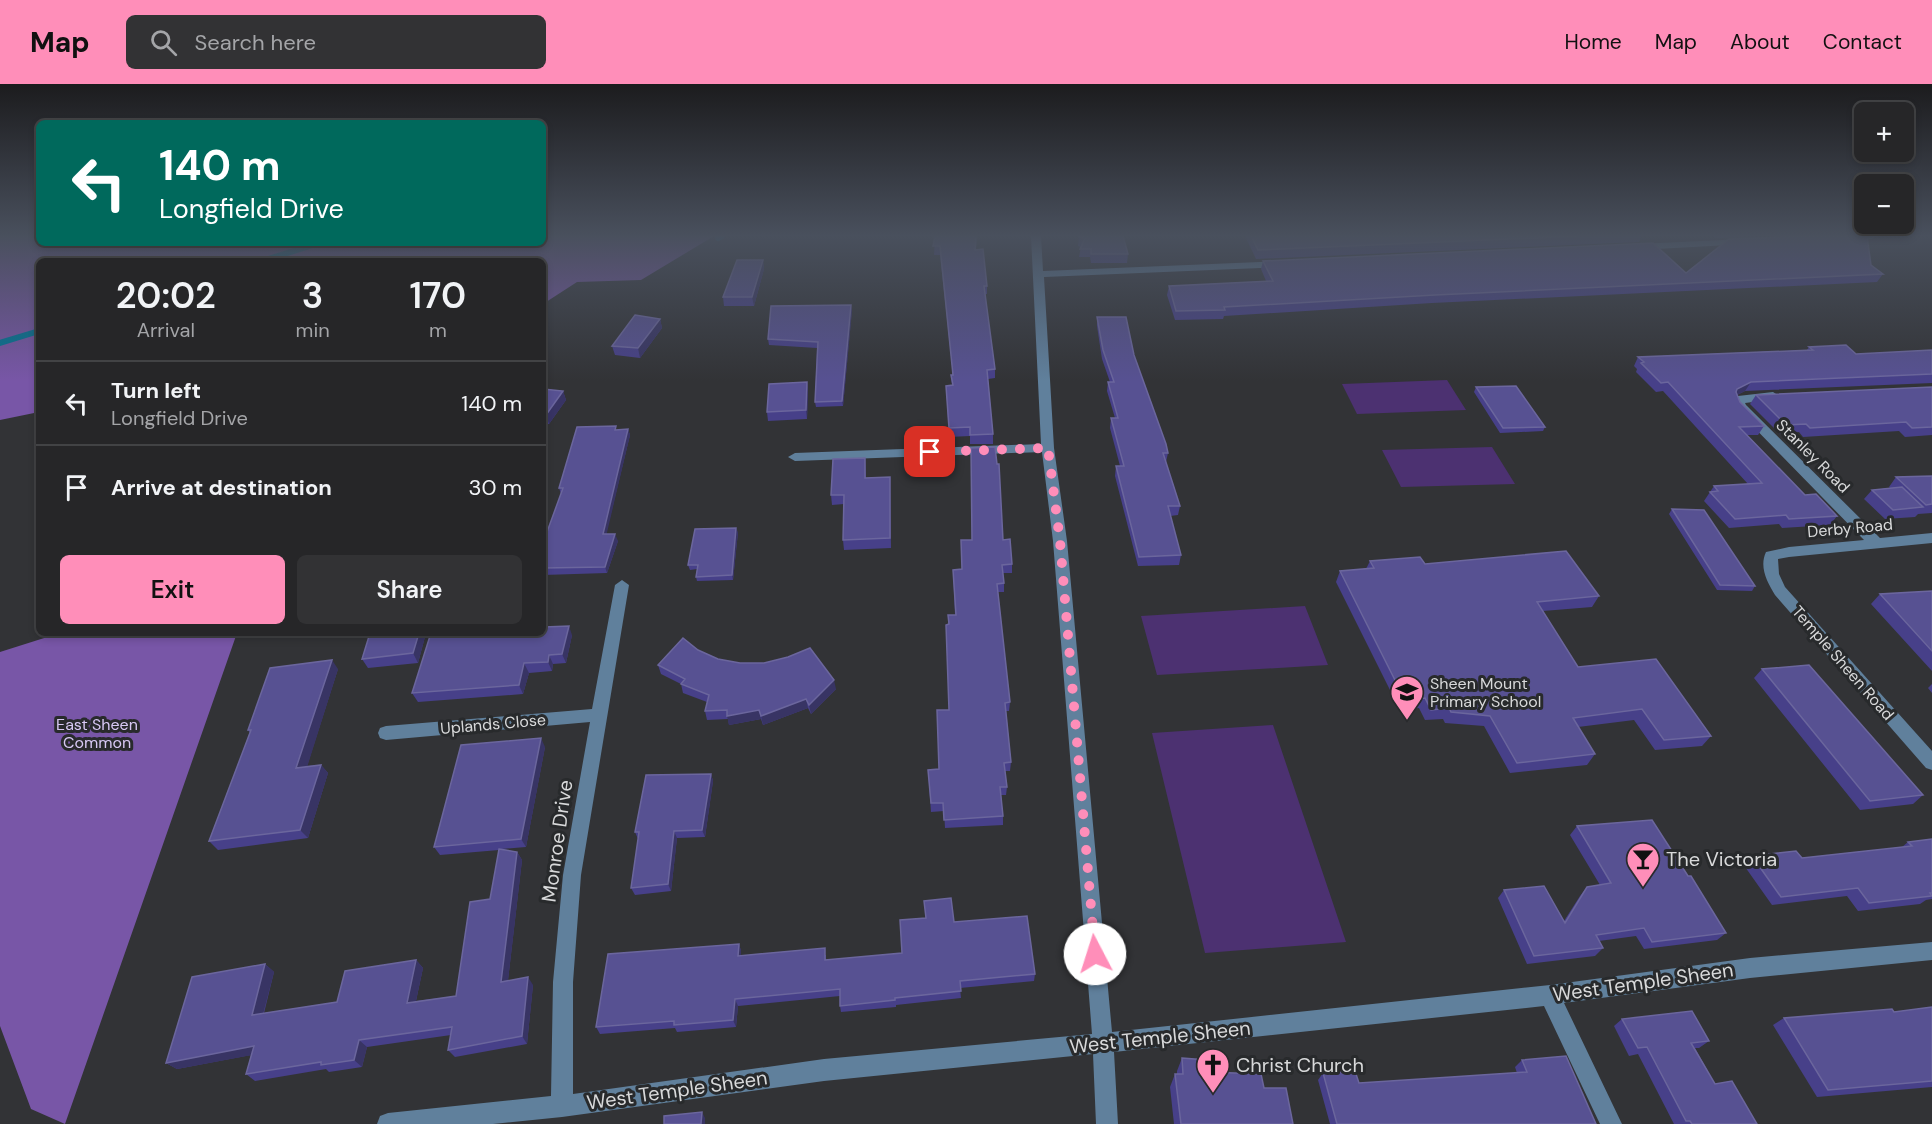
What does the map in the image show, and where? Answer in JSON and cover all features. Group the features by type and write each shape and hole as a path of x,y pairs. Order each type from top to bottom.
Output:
{"street":[{"path":"1040,285 1048,448 1060,541 1103,1043 1107,1124"},
{"name":"Stanley Road","path":"1792,395 1738,400 1740,406 1876,543"},
{"path":"795,457 1048,448"},
{"name":"Derby Road","path":"1772,556 1790,552 1932,538"},
{"name":"Temple Sheen Road","path":"1772,556 1770,572 1780,591 1932,763"},
{"name":"Monroe Drive","path":"562,1106 563,982 572,875 622,585"},
{"name":"Uplands Close","path":"386,734 599,716"},
{"name":"West Temple Sheen","path":"388,1124 562,1106 824,1070 1103,1043 1550,995 1750,968 1932,951"},
{"path":"1550,995 1611,1124"}],"shaded area":[{"path":"1447,380 1466,410 1357,414 1342,384"},
{"path":"1492,447 1515,484 1401,487 1382,450"},
{"path":"1305,606 1328,665 1157,675 1141,616"},
{"path":"1273,725 1346,942 1205,953 1152,733"}],"green space":[{"path":"0,285 36,285 36,413 0,420"},
{"path":"546,285 573,285 546,302"},
{"name":"East Sheen Common","path":"51,636 236,636 65,1124 31,1109 0,1026 0,652"}],"building":[{"path":"728,285 756,285 752,297 723,297"},
{"path":"944,285 987,285 984,286 995,369 987,370 993,434 970,435 970,427 949,428 946,386 953,385 951,375 953,375"},
{"path":"1200,285 1658,285 1176,311 1169,286"},
{"path":"851,305 842,401 815,402 818,342 768,339 771,306"},
{"path":"635,315 660,319 638,348 612,346"},
{"path":"1097,317 1126,317 1134,355 1166,444 1168,453 1163,453 1180,506 1168,506 1181,555 1139,557 1116,466 1124,466 1111,418 1118,418 1108,382 1114,382 1103,350"},
{"path":"1846,345 1856,354 1932,350 1932,374 1751,382 1737,389 1740,402 1764,426 1739,427 1805,495 1816,494 1837,516 1789,519 1786,515 1735,519 1710,492 1718,491 1714,486 1762,483 1668,382 1661,383 1638,357 1813,350 1809,347"},
{"path":"807,382 806,410 767,412 769,384"},
{"path":"1516,386 1545,427 1503,428 1476,387"},
{"path":"1932,387 1932,427 1912,428 1906,422 1810,428 1806,424 1786,425 1756,395"},
{"path":"546,389 563,391 546,415"},
{"path":"616,426 615,430 628,429 603,534 615,534 605,567 546,568 546,532 563,488 559,488 577,427"},
{"path":"995,447 997,464 999,464 1003,540 1010,539 1012,564 1002,565 1004,583 997,584 1010,702 1005,703 1011,762 1004,763 1007,787 1000,787 1003,816 944,820 943,803 931,803 928,770 939,769 937,710 949,710 946,625 949,624 948,615 956,615 953,570 962,569 961,540 972,540 971,448"},
{"path":"865,458 865,478 890,477 890,538 843,540 844,495 831,495 833,459"},
{"path":"1932,476 1932,504 1926,505 1896,477"},
{"path":"1902,487 1923,507 1893,510 1872,490"},
{"path":"1672,509 1704,510 1755,586 1720,585"},
{"path":"736,528 732,575 696,577 698,565 688,565 695,529"},
{"path":"1566,551 1599,596 1537,602 1578,667 1656,659 1711,736 1664,740 1642,709 1573,718 1595,754 1517,763 1490,716 1451,712 1449,708 1431,710 1425,698 1405,700 1340,571 1374,568 1370,561 1420,557 1425,564"},
{"path":"1932,591 1932,651 1880,594"},
{"path":"569,626 562,654 549,655 548,662 524,663 519,685 412,693 430,636 546,636 546,627"},
{"path":"369,636 418,636 413,653 362,659"},
{"path":"683,638 698,650 718,659 740,663 764,663 810,648 834,680 809,705 806,699 761,716 759,710 727,716 727,710 705,711 709,695 681,684 685,679 658,665"},
{"path":"332,660 296,768 321,765 300,830 209,841 251,730 248,730 270,668"},
{"path":"1809,665 1923,795 1870,801 1762,669"},
{"path":"541,738 521,839 434,847 461,745"},
{"path":"711,774 702,830 674,831 668,884 631,888 639,832 635,832 646,775"},
{"path":"1652,820 1688,876 1691,876 1726,933 1652,942 1644,928 1596,935 1603,948 1534,956 1504,890 1544,886 1565,923 1587,887 1611,883 1577,826"},
{"path":"1932,839 1932,893 1930,893 1932,896 1869,903 1858,888 1781,897 1752,856 1796,851 1802,858 1912,846 1908,842"},
{"path":"499,849 517,852 501,982 528,977 522,1036 448,1050 452,1027 359,1040 354,1060 321,1065 321,1062 246,1074 254,1046 166,1063 192,977 265,964 252,1015 337,1002 345,971 416,960 407,1003 456,996 470,902 490,899"},
{"path":"951,898 954,922 1027,916 1035,974 960,981 961,991 840,1006 840,989 735,999 733,1020 674,1025 674,1021 596,1027 608,954 739,944 738,956 825,948 825,960 902,953 900,920 926,918 924,901"},
{"path":"1932,1007 1932,1081 1828,1090 1784,1018 1892,1009 1894,1012"},
{"path":"1692,1011 1709,1041 1691,1043 1715,1084 1732,1081 1757,1124 1692,1124 1686,1121 1647,1047 1638,1048 1622,1019"},
{"path":"1566,1056 1596,1124 1337,1124 1323,1073 1355,1071 1359,1083 1527,1072 1522,1060"},
{"name":"Christ Church","path":"1182,1058 1207,1060 1208,1072 1261,1074 1264,1088 1286,1088 1293,1124 1181,1124 1175,1074 1183,1074"},
{"path":"702,1112 701,1124 664,1124 664,1116"}],"waterway":[{"path":"0,343 36,332"}],"place":[{"name":"Sheen Mount Primary School","path":"1407,721"},
{"name":"The Victoria","path":"1643,888"},
{"name":"Christ Church","path":"1213,1094"}],"route":[{"path":"930,452 1048,448 1060,541 1095,954"}]}
